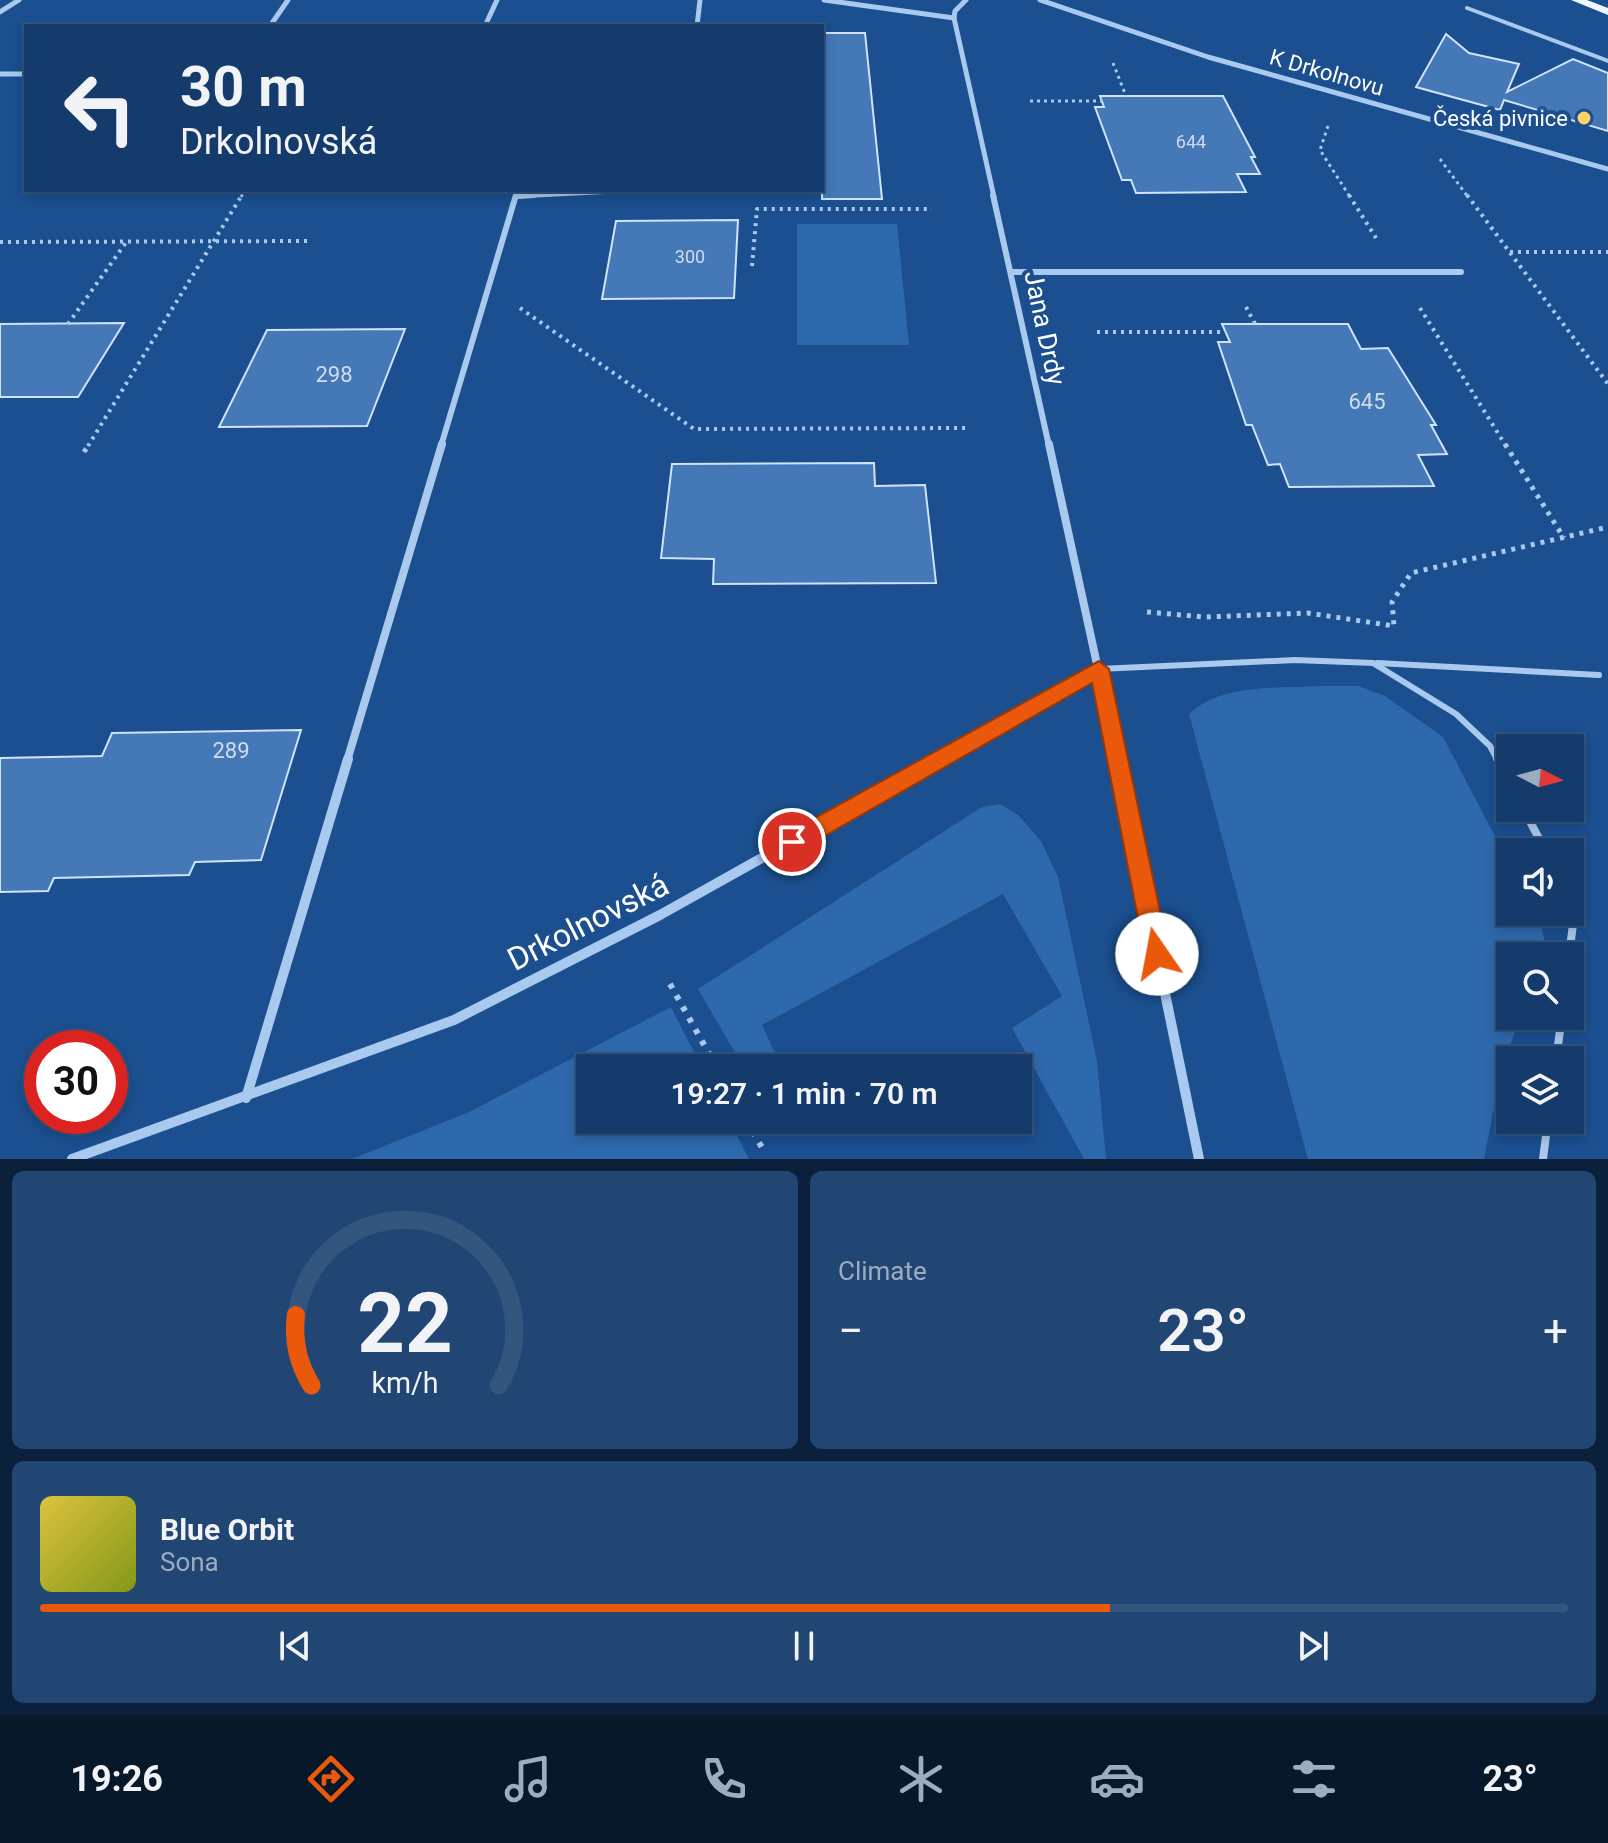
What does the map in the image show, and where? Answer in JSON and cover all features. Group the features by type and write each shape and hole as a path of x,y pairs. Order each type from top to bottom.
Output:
{"main road":[{"path":"1577,0 1608,12"}],"street":[{"path":"0,12 19,0"},
{"path":"271,24 288,0"},
{"path":"486,24 497,0"},
{"path":"697,24 700,0"},
{"path":"824,0 954,18 955,11 966,0"},
{"name":"K Drkolnovu","path":"1040,0 1208,57 1608,169"},
{"name":"Jana Drdy","path":"954,18 1099,669 1199,1159"},
{"path":"0,74 24,74"},
{"path":"246,1098 518,193 557,192"},
{"path":"1012,272 1461,272"},
{"name":"Drkolnovská","path":"72,1159 454,1020 660,915 1099,669"}],"lane":[{"path":"1467,8 1608,61"},
{"path":"1099,669 1295,660 1599,675"},
{"path":"1373,663 1456,714 1490,746 1496,757"},
{"path":"1543,1159 1546,1134"}],"path":[{"path":"1109,55 1126,96"},
{"path":"1030,101 1102,101"},
{"path":"1329,124 1320,150 1564,538"},
{"path":"1437,155 1608,384"},
{"path":"84,452 244,192"},
{"path":"752,266 757,209 932,209"},
{"path":"68,324 128,241"},
{"path":"0,242 309,241"},
{"path":"1509,252 1608,252"},
{"path":"490,286 694,429 966,428"},
{"path":"1097,332 1226,332"},
{"path":"1147,612 1185,619 1294,613 1338,616 1394,626 1392,602 1411,573 1608,527"},
{"path":"670,984 709,1054"},
{"path":"754,1134 764,1151"}],"shaded area":[{"path":"797,224 897,224 909,345 797,345"},
{"path":"1358,686 1385,696 1443,737 1496,838 1496,926 1540,926 1544,942 1496,942 1496,1030 1516,1030 1510,1046 1496,1046 1496,1098 1484,1159 1308,1159 1189,714 1218,697 1270,688"},
{"path":"1000,804 1018,815 1041,841 1058,877 1097,1061 1106,1159 1084,1159 1032,1064 1032,1054 1026,1054 1012,1028 1062,996 1003,894 762,1025 775,1054 736,1054 698,989 982,807"},
{"path":"671,1007 695,1054 581,1054"},
{"path":"576,1056 576,1134 736,1134 749,1159 352,1159 469,1112"}],"building":[{"path":"824,33 865,33 882,199 822,199"},
{"path":"1446,34 1469,53 1519,64 1507,92 1573,59 1608,73 1608,131 1504,100 1500,110 1416,87"},
{"path":"1100,96 1223,96 1255,157 1251,157 1260,174 1237,174 1246,192 1136,193 1131,180 1122,180 1095,107 1104,107"},
{"path":"738,220 734,298 602,299 616,221"},
{"path":"124,323 78,397 0,397 0,324"},
{"path":"1222,324 1348,324 1361,349 1388,348 1436,425 1431,425 1447,454 1418,455 1434,486 1289,487 1280,464 1268,465 1252,425 1246,425 1218,342 1230,342"},
{"path":"405,329 367,426 219,427 267,330"},
{"path":"874,463 875,486 925,485 936,583 713,584 714,559 661,558 672,464"},
{"path":"301,730 261,860 195,862 189,875 54,878 48,891 0,892 0,758 102,756 112,733"}],"place":[{"name":"Česká pivnice","path":"1584,118"}],"route":[{"path":"792,842 1099,669 1157,954"}]}
